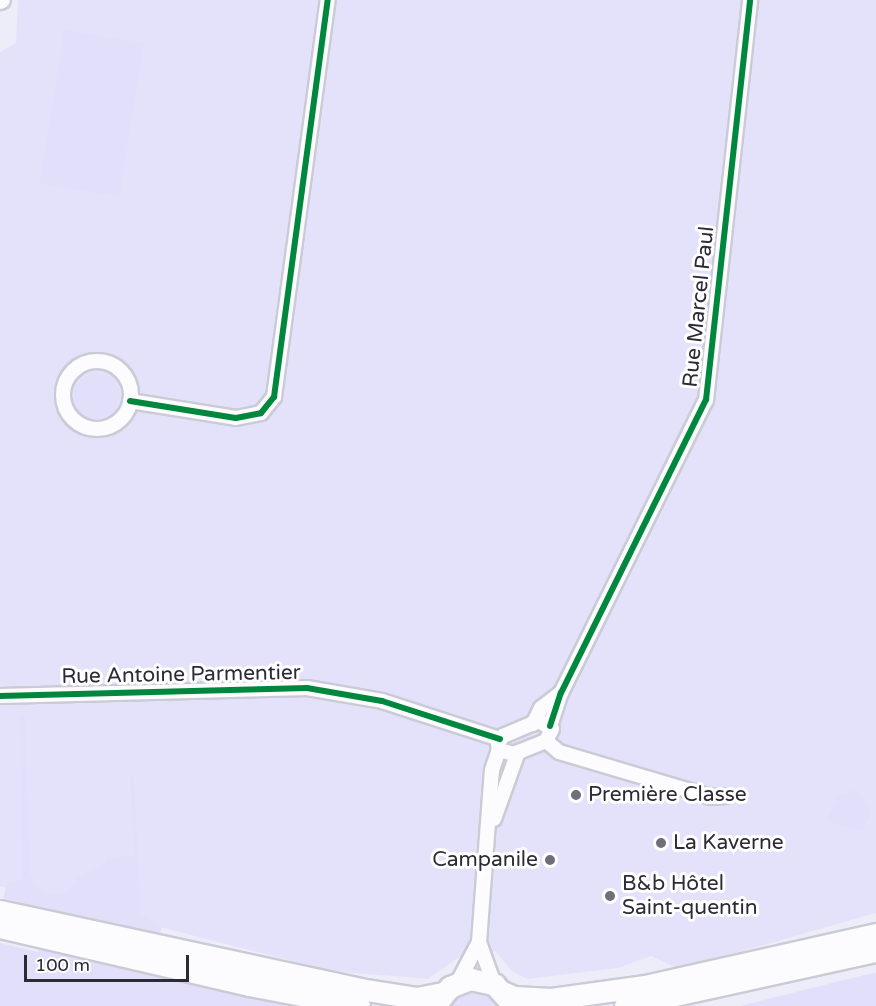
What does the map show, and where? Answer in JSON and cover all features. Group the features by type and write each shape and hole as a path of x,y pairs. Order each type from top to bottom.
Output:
{"main road":[{"path":"0,911 360,989 417,998 445,994 482,980 504,994 514,997 551,999 704,975 876,934"},
{"path":"704,975 876,922"},
{"path":"0,927 249,985 359,1006"},
{"path":"625,1006 876,951"}],"street":[{"path":"130,401 236,418 261,413 274,397 328,0"},
{"name":"Rue Marcel Paul","path":"546,741 552,733 550,726 561,693 706,400 750,0"},
{"path":"89,362 111,364 127,379 130,401 126,412 109,426 87,427 69,415 64,405 65,383 70,373 89,362"},
{"name":"Rue Antoine Parmentier","path":"0,696 307,688 382,701 500,745 507,754 518,752"},
{"path":"532,724 541,708 561,693"},
{"path":"445,994 479,942 492,770 500,745 539,721 550,726"},
{"path":"489,832 518,752 546,741 559,752 711,797 726,796"},
{"path":"479,942 504,994"}],"shaded area":[{"path":"18,0 876,0 876,913 679,969 651,956 618,968 527,979 512,971 496,952 468,947 462,955 428,979 331,971 0,886 0,52 16,43"},
{"path":"64,30 144,43 120,197 40,184"},
{"path":"97,373 113,380 120,396 113,412 97,419 81,412 74,396 81,380"},
{"path":"20,714 25,720 30,874 37,887 51,894 68,893 78,876 106,863 106,858 134,855 130,777 134,777 141,915 162,925 159,938 3,898 7,883 22,880"},
{"path":"854,790 861,794 872,812 862,831 831,822 828,817 839,796"},
{"path":"0,943 38,952 42,944 322,1006 0,1006"},
{"path":"876,973 876,1006 740,1006 864,975"},
{"path":"470,990 489,994 500,1006 446,1006 452,998"}],"cycle path":[{"path":"130,401 236,418 261,413 274,397 328,0"},
{"path":"550,726 561,693 706,400 750,0"},
{"path":"0,696 307,688 382,701 500,739"}],"place":[{"name":"Première Classe","path":"576,795"},
{"name":"La Kaverne","path":"661,843"},
{"name":"Campanile","path":"550,860"},
{"name":"B&b Hôtel Saint-quentin","path":"610,896"}]}
